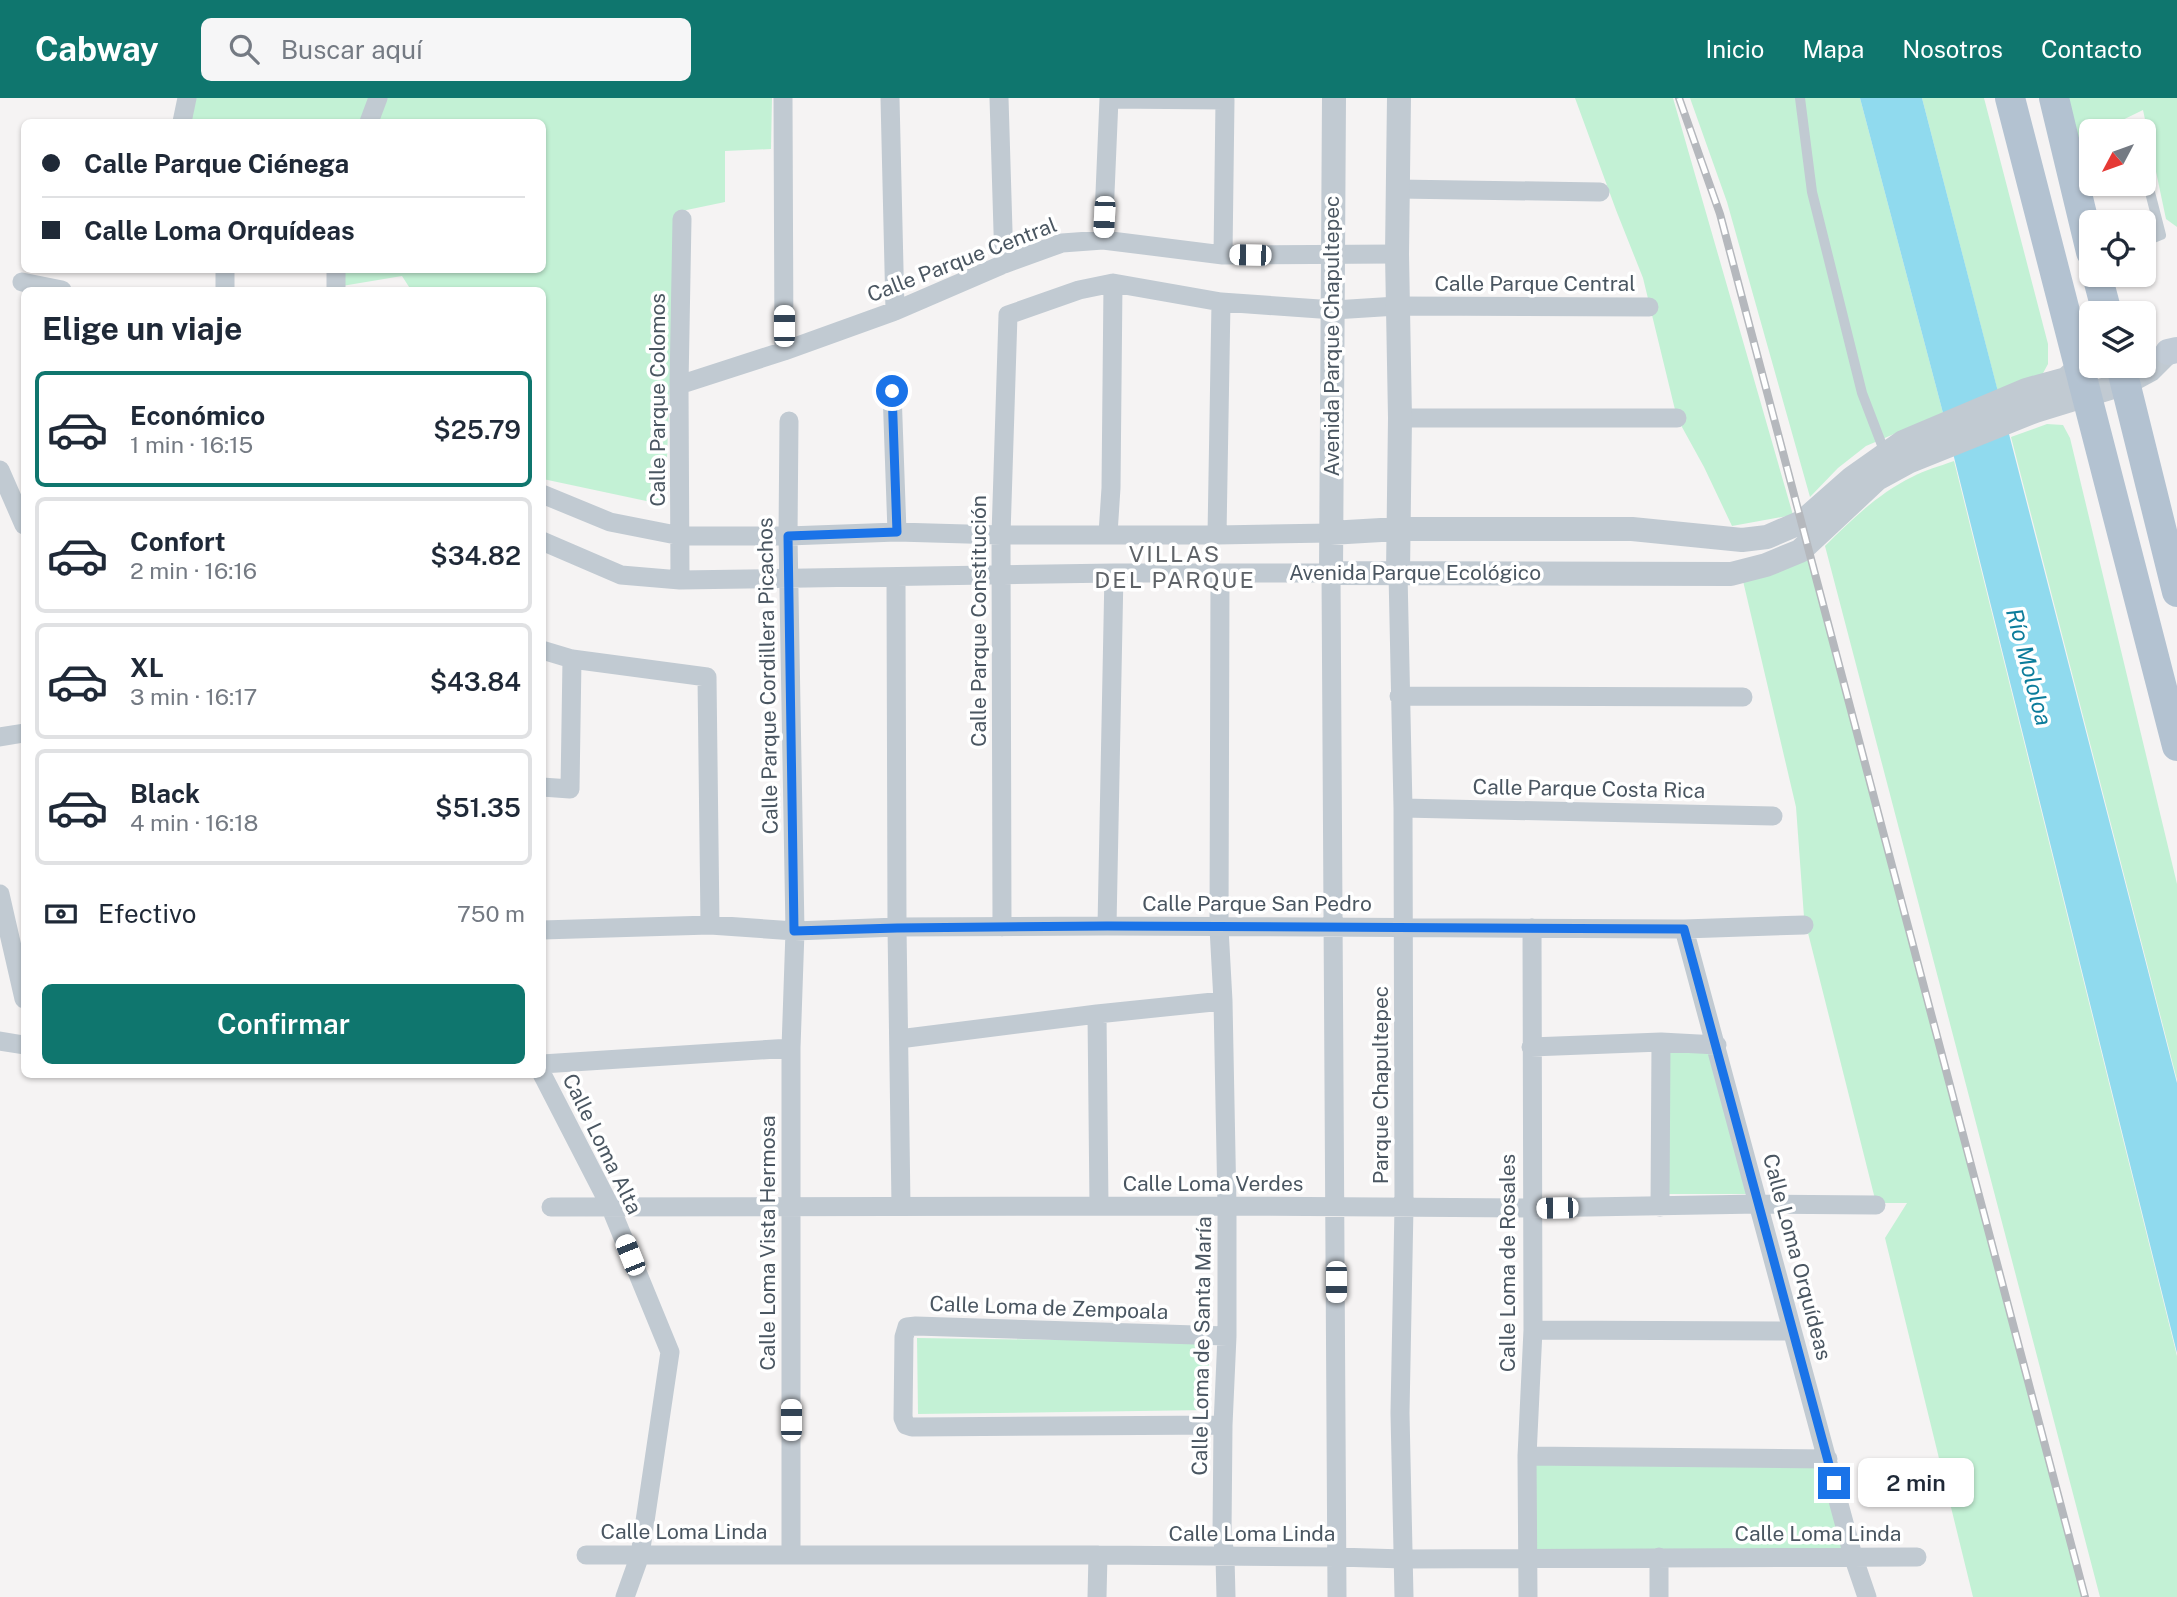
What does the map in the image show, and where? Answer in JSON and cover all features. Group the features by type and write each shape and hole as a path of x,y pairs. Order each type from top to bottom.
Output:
{"main road":[{"path":"2010,98 2079,349"},
{"path":"2054,98 2077,167 2084,210"},
{"path":"2087,378 2177,746"},
{"path":"2124,378 2177,592"}],"street":[{"path":"183,119 187,98"},
{"path":"370,119 378,98"},
{"path":"783,98 785,351"},
{"path":"890,98 895,311"},
{"path":"999,98 1003,264"},
{"name":"Avenida Parque Chapultepec","path":"1331,573 1334,98"},
{"path":"1398,573 1399,98"},
{"path":"1103,240 1110,99 1225,100 1223,255"},
{"path":"1398,189 1600,192"},
{"name":"Calle Parque Colomos","path":"680,580 682,219"},
{"name":"Calle Parque Central","path":"679,384 785,351 895,311 1003,264 1062,243 1103,240 1223,255 1397,254"},
{"path":"22,282 47,287"},
{"path":"1108,534 1113,283"},
{"name":"Calle Parque Central","path":"1008,315 1079,290 1113,283 1221,302 1334,310 1397,306 1649,307"},
{"path":"1217,535 1221,302"},
{"name":"Calle Parque Constitución","path":"1002,928 1001,535 1008,315"},
{"name":"Avenida Parque Ecológico","path":"546,496 610,522 681,536 897,532 1217,535 1398,529 1632,528 1742,540 1766,537 1802,522 1852,478 1899,452 2031,401 2066,379 2079,376"},
{"path":"892,391 897,532"},
{"path":"1400,418 1677,418"},
{"name":"Calle Parque Cordillera Picachos","path":"789,421 788,536 794,931"},
{"name":"Avenida Parque Ecológico","path":"546,543 621,575 680,580 1114,573 1731,574 1800,551 1877,480 1899,452"},
{"path":"0,470 21,518"},
{"path":"1742,540 1745,571"},
{"path":"1107,926 1114,573"},
{"path":"1331,573 1337,1597"},
{"name":"Parque Chapultepec","path":"1398,573 1404,927 1404,1207 1400,1413 1404,1597"},
{"name":"Calle Loma de Santa María","path":"1220,574 1219,928 1227,1206 1222,1534 1226,1597"},
{"path":"896,578 901,1206"},
{"path":"546,651 572,659 707,677 710,925"},
{"path":"546,787 570,789 572,659"},
{"path":"1399,696 1743,697"},
{"path":"0,737 21,734"},
{"name":"Calle Parque Costa Rica","path":"1403,808 1773,816"},
{"path":"0,894 21,986"},
{"name":"Calle Parque San Pedro","path":"546,930 710,925 794,931 1107,926 1684,929 1804,925"},
{"name":"Calle Loma de Rosales","path":"1528,1597 1527,1456 1533,1330 1532,928"},
{"name":"Calle Loma Orquídeas","path":"1684,929 1791,1331 1853,1556 1867,1597"},
{"name":"Calle Loma Vista Hermosa","path":"791,1554 791,1048 794,931"},
{"path":"899,1039 1223,1001"},
{"path":"1097,1014 1100,1206"},
{"path":"0,1041 21,1044"},
{"path":"1660,1207 1661,1042"},
{"path":"1531,1047 1661,1042 1717,1045"},
{"path":"546,1064 791,1048"},
{"name":"Calle Loma Alta","path":"544,1078 610,1206 670,1353 640,1555 625,1597"},
{"name":"Calle Loma Verdes","path":"551,1207 1531,1208 1759,1203 1876,1205"},
{"name":"Calle Loma de Zempoala","path":"1223,1425 912,1427 906,1425 903,1418 904,1337 907,1327 916,1326 1227,1336"},
{"path":"1533,1330 1791,1331"},
{"path":"1527,1456 1828,1459"},
{"name":"Calle Loma Linda","path":"586,1555 1098,1555 1404,1559 1917,1557"},
{"path":"1097,1597 1098,1555"},
{"path":"1658,1597 1659,1557"}],"lane":[{"path":"1800,98 1812,192 1863,393 1899,452"},
{"path":"2156,216 2161,235 2156,237"}],"green space":[{"path":"188,98 772,98 771,149 725,151 725,202 677,212 665,505 546,480 546,287 409,287 402,276 342,286 344,273 546,273 546,119 181,119"},
{"path":"1575,98 1673,98 1793,515 1732,526 1677,418 1643,278"},
{"path":"1690,98 1860,98 1943,413 1866,446 1838,468 1810,497 1727,202"},
{"path":"1922,98 1984,98 2048,344 2048,364 2042,375 1999,396"},
{"path":"2062,98 2177,98 2177,227 2166,219 2156,172 2156,119 2145,119 2143,110 2125,119 2079,119 2079,142 2074,144"},
{"path":"2047,424 2063,425 2070,438 2177,884 2177,1080 2011,437"},
{"path":"1954,461 2177,1356 2177,1597 2100,1597 1825,546 1855,517 1900,483"},
{"path":"1806,552 2083,1597 1973,1597 1885,1238 1907,1203 1876,1203 1804,917 1796,807 1740,568"},
{"path":"1666,1052 1712,1052 1747,1194 1665,1194"},
{"path":"917,1338 1209,1342 1209,1410 918,1414"},
{"path":"1532,1457 1827,1460 1851,1554 1531,1555"}],"water":[{"name":"Río Mololoa","path":"1860,98 1922,98 2177,1083 2177,1353 1943,413"}],"railway":[{"path":"1679,98 1720,214 2085,1597"}],"district":[{"name":"VILLAS DEL PARQUE","path":"1175,567"}],"route":[{"path":"892,391 897,532 788,536 794,931 1107,926 1684,929 1834,1483"}]}
